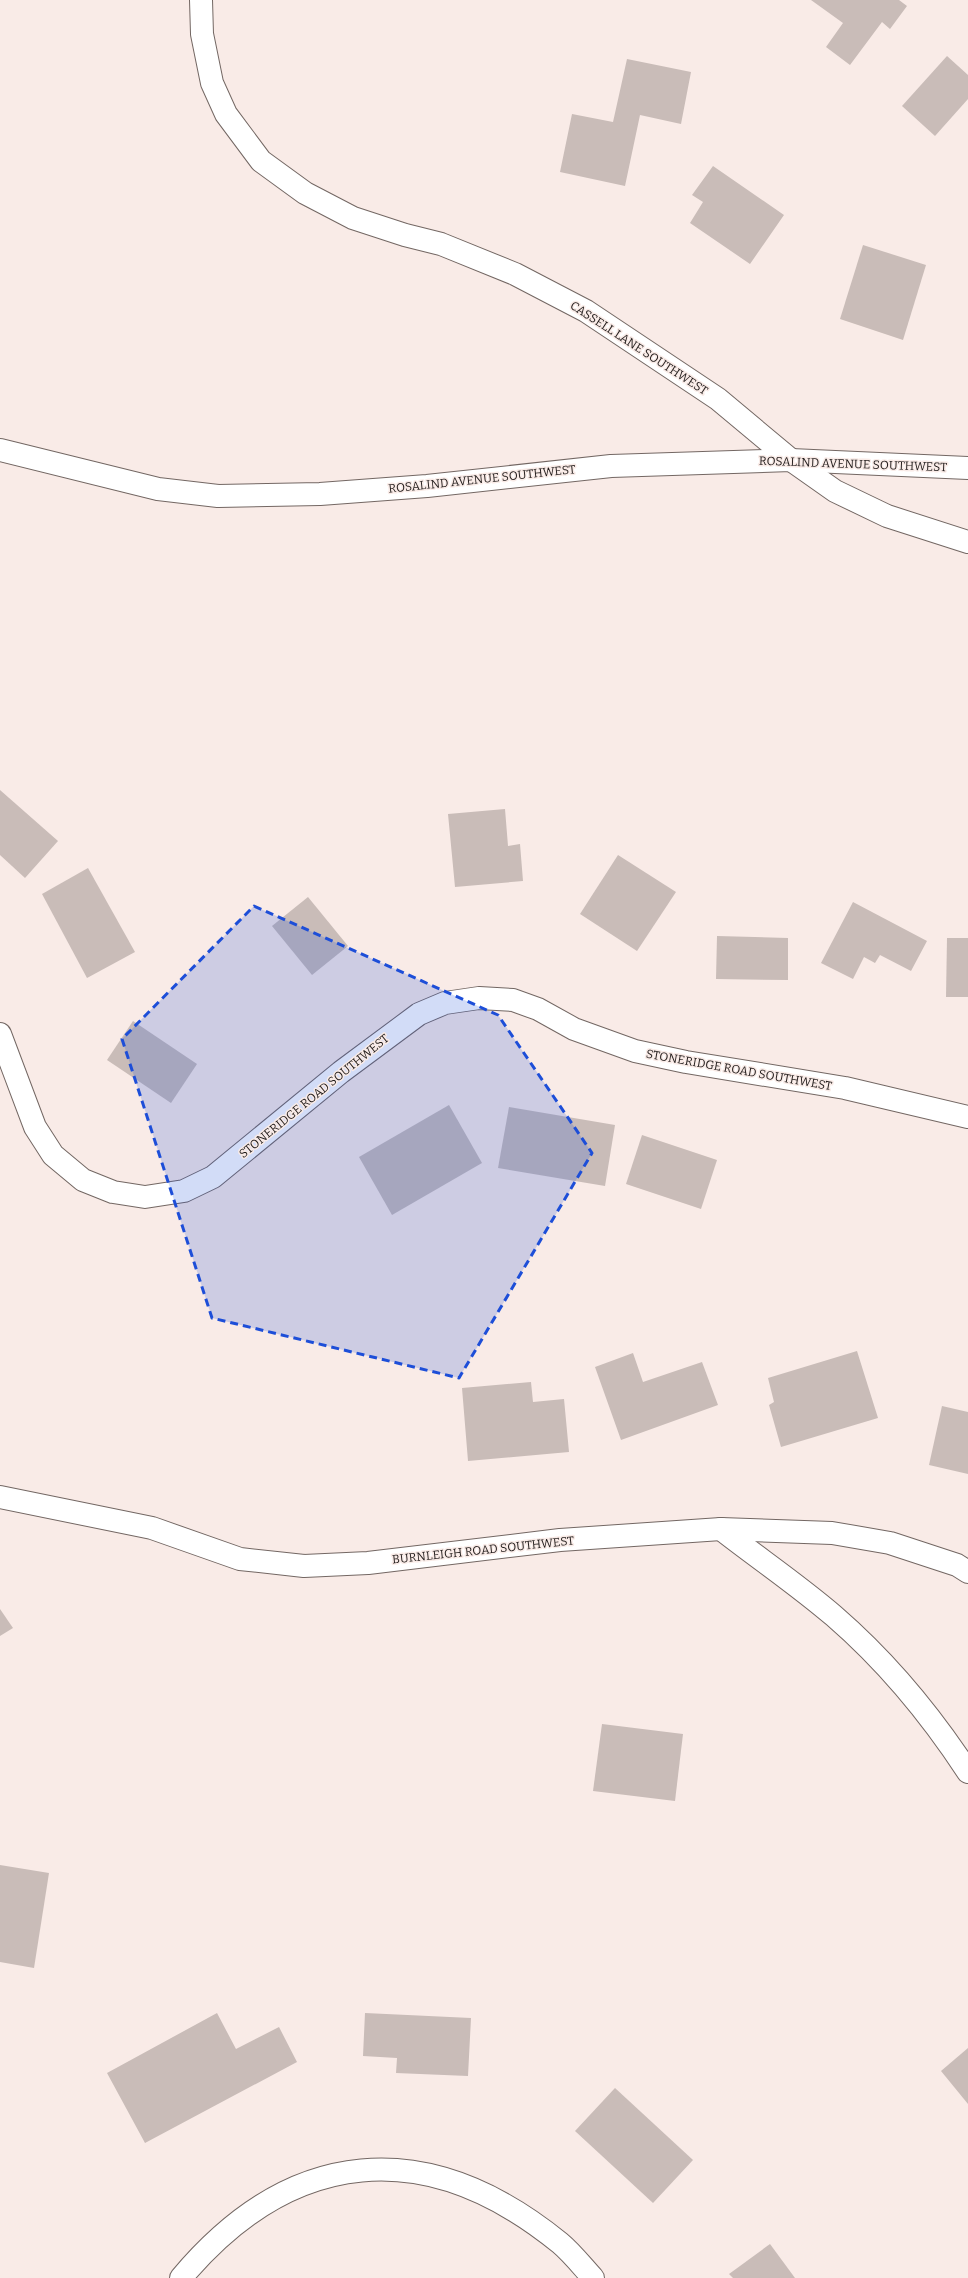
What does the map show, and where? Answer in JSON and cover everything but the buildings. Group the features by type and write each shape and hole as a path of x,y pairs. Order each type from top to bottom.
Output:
{"street":[{"name":"CASSELL LANE SOUTHWEST","path":"202,0 202,34 212,84 226,114 261,161 305,194 353,218 405,235 441,244 516,274 586,311 718,399 791,460 835,491 887,516 968,542"},
{"name":"ROSALIND AVENUE SOUTHWEST","path":"0,450 158,489 218,496 320,494 427,486 611,466 791,460 968,468"},
{"name":"STONERIDGE ROAD SOUTHWEST","path":"0,1034 35,1127 53,1155 83,1180 113,1192 145,1197 184,1191 213,1177 340,1072 420,1014 445,1003 478,998 513,1000 538,1009 574,1029 635,1051 686,1062 845,1088 968,1117"},
{"name":"BURNLEIGH ROAD SOUTHWEST","path":"0,1497 152,1528 240,1559 304,1566 368,1563 560,1540 721,1529 832,1532 890,1542 957,1566 968,1572"},
{"path":"721,1529 834,1616 890,1670 940,1730 968,1772"},
{"path":"181,2278 202,2252 245,2217 289,2189 330,2175 373,2168 417,2172 458,2183 516,2211 561,2243 593,2278"}],"highlighted area":[{"path":"254,906 498,1015 592,1153 459,1378 212,1318 122,1039"}]}
